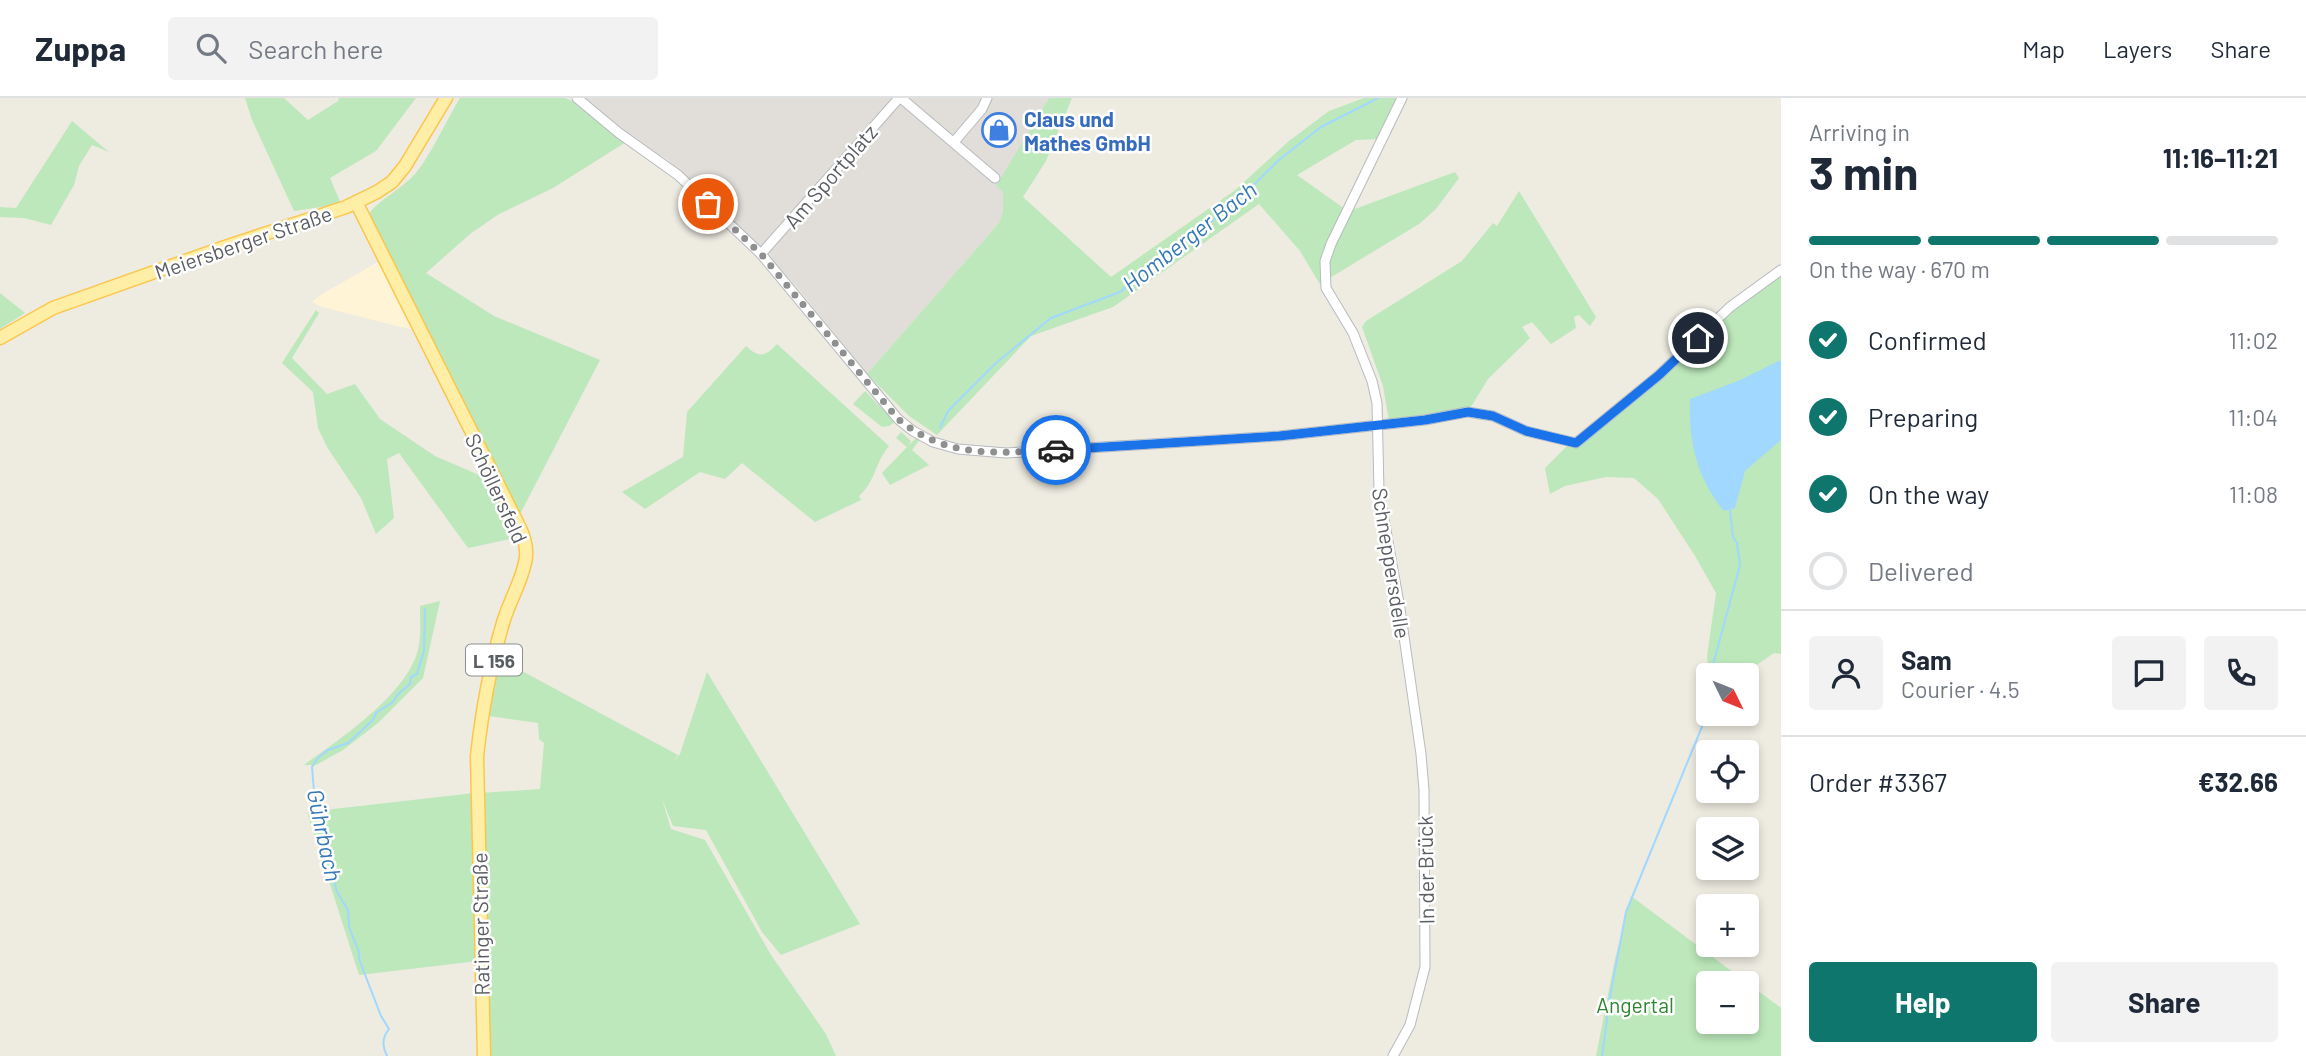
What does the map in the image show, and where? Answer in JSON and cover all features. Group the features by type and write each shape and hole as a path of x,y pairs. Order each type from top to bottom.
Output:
{"main road":[{"name":"Meiersberger Straße","path":"0,338 53,308 356,202 377,192 397,176 446,98"},
{"name":"Schöllersfeld","path":"356,202 525,540 525,559 502,625 485,699 477,755 477,793"},
{"name":"Ratinger Straße","path":"477,793 484,1056"}],"street":[{"path":"577,98 619,134 678,175 761,254 898,419 923,438 947,446 1006,453 1279,436 1425,420 1468,412 1480,413 1526,431 1565,442 1579,442 1659,375 1730,307 1781,270"},
{"path":"900,98 995,178"},
{"name":"Am Sportplatz","path":"761,254 900,98"},
{"path":"954,142 982,109 987,98"},
{"name":"Schneppersdelle","path":"1402,98 1325,261 1326,288 1353,333 1372,381 1378,424 1379,491 1410,679"},
{"name":"In der Brück","path":"1393,1056 1410,1025 1425,967 1424,790 1410,679"}],"shaded area":[{"path":"583,98 1049,98 997,187 1003,191 1003,211 999,223 867,374 796,286 754,241 667,159 635,143"},
{"path":"380,261 417,331 322,307 312,302 322,294"}],"green space":[{"path":"245,98 284,98 308,120 339,98 416,98 376,151 330,178 341,204 294,211 252,120"},
{"path":"460,98 565,98 575,102 626,142 553,188 499,214 470,234 426,273 494,316 600,360 519,516 369,214 415,174 433,148"},
{"path":"1049,98 1072,98 1046,161 1023,197 1111,277 1234,191 1289,141 1329,111 1364,98 1401,98 1379,139 1356,140 1297,175 1345,209 1334,229 1324,291 1300,251 1259,204 1113,307 1031,336 937,435 909,416 867,374 999,223 1003,211 1003,192 996,186"},
{"path":"72,121 109,152 92,145 79,166 74,185 51,225 24,218 0,217 0,207 16,208"},
{"path":"1455,172 1459,178 1436,209 1419,224 1328,279 1329,260 1352,210"},
{"path":"1519,191 1596,317 1590,326 1579,315 1574,317 1576,328 1551,344 1532,322 1522,327 1530,338 1488,379 1469,410 1389,421 1383,386 1362,327 1366,321 1462,261 1493,223 1497,226"},
{"path":"1781,268 1781,654 1774,653 1759,663 1708,663 1716,593 1658,499 1634,478 1606,477 1565,486 1550,494 1545,468 1571,442 1577,442"},
{"path":"0,293 25,313 0,329"},
{"path":"316,310 319,313 292,358 327,394 355,384 380,419 435,456 493,481 520,537 468,548 399,453 387,459 394,518 376,534 361,498 327,447 318,428 313,392 282,363"},
{"path":"777,344 889,446 869,484 859,496 861,500 815,522 742,463 725,479 700,472 645,509 622,492 683,457 687,412 746,346 755,353 762,354"},
{"path":"865,391 895,422 882,427 853,404"},
{"path":"901,432 911,441 908,446 918,436 921,438 912,450 929,465 890,485 882,473 907,447 896,438"},
{"path":"440,601 423,678 378,723 343,750 316,765 304,765 354,728 403,680 414,662 419,645 420,606"},
{"path":"498,658 678,755 673,762 680,754 707,672 860,924 781,955 762,932 706,830 673,826 662,799 671,829 705,840 771,955 826,1034 836,1056 488,1056 480,793 540,789 544,743 539,739 538,723 489,716"},
{"path":"474,793 478,961 359,975 307,812"},
{"name":"Angertal","path":"1631,896 1696,945 1696,957 1713,957 1731,971 1696,971 1696,1034 1759,1034 1759,992 1781,1008 1781,1056 1596,1056 1615,959"}],"water":[{"path":"1781,360 1781,440 1745,471 1735,508 1724,511 1707,486 1696,458 1690,399 1738,381"}],"waterway":[{"name":"Homberger Bach","path":"940,428 948,411 996,363 1051,318 1120,292 1174,248 1229,209 1280,159 1321,127 1378,98"},
{"path":"1714,663 1740,565 1730,510"},
{"name":"Gührbach","path":"387,1056 384,1042 389,1029 381,1016 359,959 349,927 348,910 337,892 323,825 315,804 312,767 328,750 348,743 373,720 376,713 393,702 410,684 411,677 417,674 424,651 425,609"},
{"path":"1602,1056 1626,912 1702,726"}],"way so far":[{"path":"708,204 761,254 898,419 913,431 933,442 958,449 1006,453 1056,450"}],"place":[{"name":"Claus und Mathes GmbH","path":"999,130"}],"route":[{"path":"1056,450 1279,436 1425,420 1468,412 1493,416 1526,431 1576,443 1659,375 1698,338"}]}
